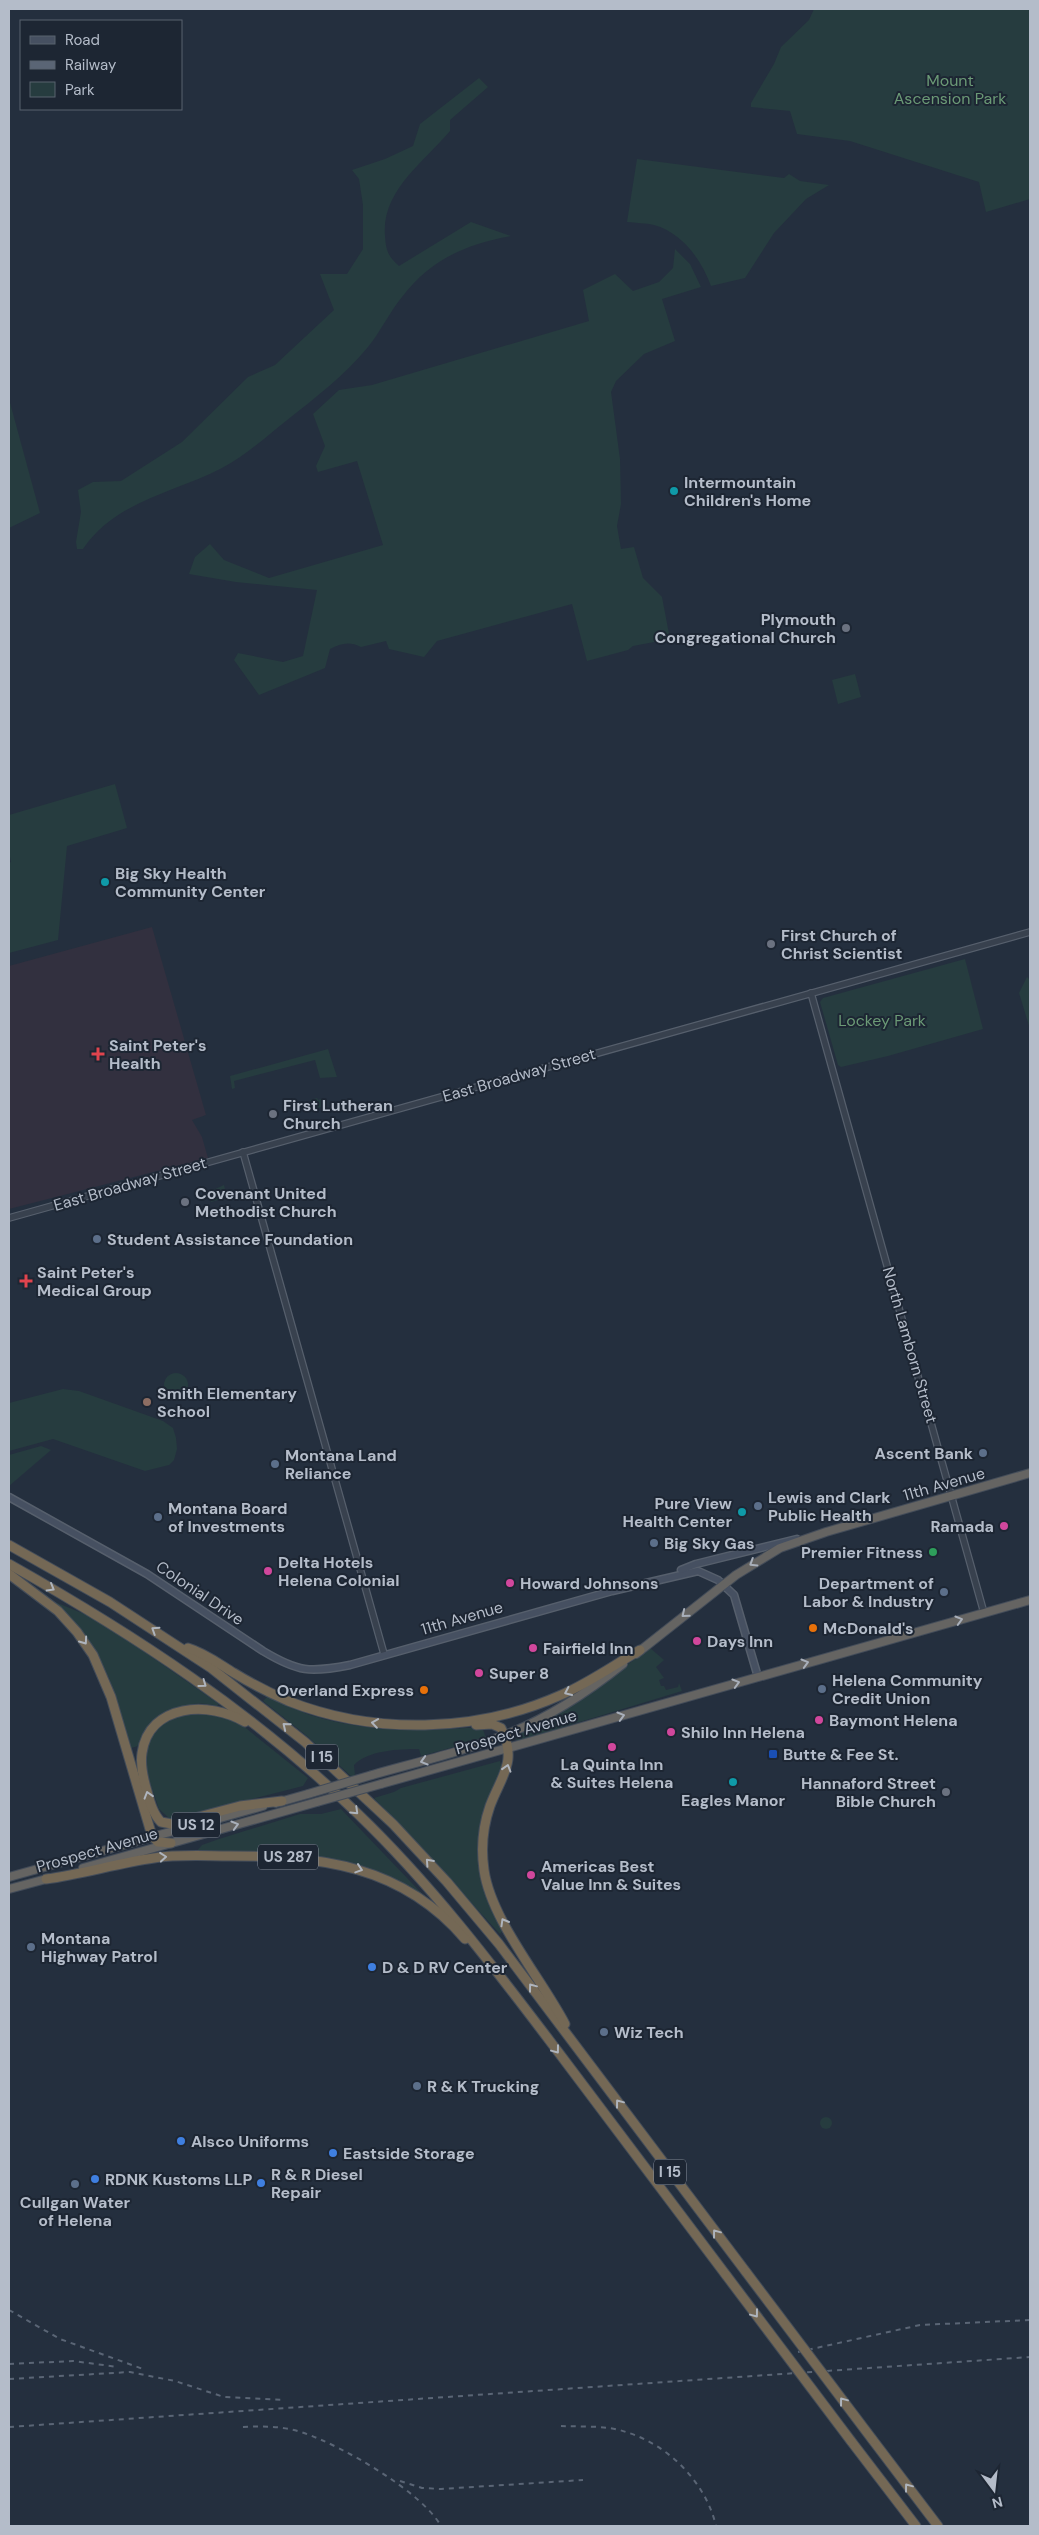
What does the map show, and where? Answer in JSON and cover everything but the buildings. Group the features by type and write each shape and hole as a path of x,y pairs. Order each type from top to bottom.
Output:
{"highway":[{"name":"11th Avenue","path":"813,1536 1030,1473"},
{"name":"Prospect Avenue","path":"9,1878 372,1776 504,1736 569,1703 724,1584 769,1554 813,1536"},
{"name":"I 15","path":"9,1545 93,1592 178,1645 290,1729 393,1824 486,1928 938,2526"},
{"name":"I 15","path":"9,1564 110,1623 172,1663 237,1710 300,1760 392,1848 454,1917 496,1969 916,2526"},
{"path":"9,1574 58,1611 93,1654 111,1697 153,1837 160,1843 171,1844"},
{"name":"Prospect Avenue","path":"9,1889 1030,1600"},
{"path":"178,1645 200,1652 252,1684 300,1705 340,1717 394,1725 432,1728 492,1724 501,1728 510,1758 507,1770 490,1806 485,1824 483,1853 486,1882 503,1920 565,2023 572,2040"},
{"path":"394,1725 466,1721 523,1709 575,1689 640,1650"},
{"path":"282,1801 240,1806 176,1823 164,1823 153,1810 143,1775 141,1757 144,1743 155,1726 170,1714 190,1709 212,1709 240,1719 300,1760"},
{"name":"US 287","path":"46,1879 169,1856 272,1856 326,1861 370,1874 413,1895 449,1921 491,1968 496,1969"}],"main road":[{"name":"Colonial Drive","path":"9,1497 148,1574 233,1633 295,1667 308,1671 327,1670 384,1654"},
{"name":"11th Avenue","path":"663,1578 696,1564 813,1536"},
{"name":"11th Avenue","path":"384,1654 663,1578 698,1571 710,1574 724,1584"},
{"path":"724,1584 734,1595 758,1677"}],"street":[{"name":"East Broadway Street","path":"9,1218 1030,932"},
{"name":"North Lamborn Street","path":"811,993 984,1613"},
{"path":"243,1152 384,1654"}],"shaded area":[{"name":"Saint Peter's Health","path":"152,927 206,1115 192,1120 202,1137 208,1158 9,1209 9,966"}],"green space":[{"name":"Mount Ascension Park","path":"814,9 1030,9 1030,199 986,212 979,182 850,141 797,134 790,111 751,107 751,103 774,64 781,47 809,20"},
{"path":"479,78 488,87 450,120 450,131 406,178 397,191 390,205 386,220 386,246 388,253 399,266 471,222 511,236 464,249 425,273 397,303 373,341 340,377 239,458 204,477 128,509 96,533 83,549 77,549 76,542 81,512 78,490 93,482 121,481 182,442 248,377 275,365 334,310 320,274 347,274 363,249 363,205 359,179 352,170 385,159 413,146 420,124"},
{"path":"637,159 784,178 789,174 800,181 829,185 806,199 774,233 745,278 711,286 697,258 674,234 654,225 627,222"},
{"path":"675,249 690,264 701,287 662,299 675,341 644,354 616,381 611,392 620,459 621,504 617,526 621,549 634,547 643,578 662,597 670,639 633,646 628,650 587,661 572,604 437,641 424,657 389,649 386,641 361,647 349,643 338,645 330,649 325,668 259,695 234,660 238,653 283,662 303,656 317,590 236,582 189,574 195,557 210,544 224,560 269,578 383,545 357,461 318,472 316,466 325,446 313,414 339,390 372,385 589,321 583,290 615,274 633,291 659,282 673,268"},
{"path":"9,399 40,513 9,528"},
{"path":"855,674 861,697 838,704 832,680"},
{"path":"115,784 127,828 67,846 58,940 9,953 9,863 11,862 9,852 9,815"},
{"name":"Lockey Park","path":"965,959 983,1029 888,1056 841,1067 838,1065 820,1002 823,998"},
{"path":"1027,977 1030,980 1030,1029 1019,993"},
{"path":"328,1049 337,1077 320,1078 315,1060 234,1081 235,1088 232,1089 230,1076"},
{"path":"317,1098 318,1100 324,1098 326,1106 312,1109 310,1100"},
{"path":"224,1185 226,1193 220,1194 221,1199 211,1202 209,1192"},
{"path":"176,1373 181,1374 187,1380 187,1390 181,1396 176,1397 171,1396 165,1390 164,1385 165,1380 171,1374"},
{"path":"63,1389 79,1391 163,1421 173,1428 176,1438 177,1449 174,1460 169,1465 145,1471 53,1439 9,1451 9,1403"},
{"path":"41,1446 51,1450 9,1486 9,1455"},
{"path":"55,1602 99,1620 219,1704 217,1706 200,1703 176,1711 152,1736 143,1743 131,1748 109,1678 94,1652"},
{"path":"650,1648 664,1660 656,1667 664,1678 659,1680 661,1686 664,1686 666,1690 678,1687 679,1683 682,1691 517,1741 515,1735 550,1716 618,1672"},
{"path":"268,1696 310,1715 331,1721 374,1728 417,1730 482,1727 486,1738 421,1756 419,1749 376,1753 367,1756 354,1765 355,1776 352,1777 307,1736 263,1701"},
{"path":"214,1712 237,1721 308,1778 303,1786 178,1818 169,1818 159,1809 148,1777 145,1753 150,1740 157,1728 178,1715"},
{"path":"500,1761 502,1768 483,1814 479,1848 503,1930 500,1934 374,1798 401,1788"},
{"path":"341,1809 430,1902 401,1884 373,1871 346,1862 317,1856 259,1852 195,1853 202,1845 300,1814 321,1814"},
{"path":"824,2117 828,2117 832,2123 828,2129 824,2129 820,2125 820,2121"}],"railway":[{"path":"9,2310 60,2339 143,2369"},
{"path":"798,2352 920,2325 1030,2320"},
{"path":"9,2427 1030,2357"},
{"path":"9,2364 73,2361 118,2367"},
{"path":"9,2379 130,2372 175,2381 224,2397 285,2400"},
{"path":"561,2426 602,2427 618,2430 642,2438 657,2446 671,2456 694,2481 704,2495 716,2526"},
{"path":"243,2427 289,2429 320,2439 339,2448 399,2485 431,2512 441,2526"},
{"path":"400,2481 422,2488 441,2489 583,2480"}],"place":[{"name":"Intermountain Children's Home","path":"674,491"},
{"name":"Plymouth Congregational Church","path":"846,628"},
{"name":"Big Sky Health Community Center","path":"105,882"},
{"name":"First Church of Christ Scientist","path":"771,944"},
{"name":"Saint Peter's Health","path":"98,1054"},
{"name":"First Lutheran Church","path":"273,1114"},
{"name":"Covenant United Methodist Church","path":"185,1202"},
{"name":"Student Assistance Foundation","path":"97,1239"},
{"name":"Saint Peter's Medical Group","path":"26,1281"},
{"name":"Smith Elementary School","path":"147,1402"},
{"name":"Ascent Bank","path":"983,1453"},
{"name":"Montana Land Reliance","path":"275,1464"},
{"name":"Lewis and Clark Public Health","path":"758,1506"},
{"name":"Pure View Health Center","path":"742,1512"},
{"name":"Montana Board of Investments","path":"158,1517"},
{"name":"Ramada","path":"1004,1526"},
{"name":"Big Sky Gas","path":"654,1543"},
{"name":"Premier Fitness","path":"933,1552"},
{"name":"Delta Hotels Helena Colonial","path":"268,1571"},
{"name":"Howard Johnsons","path":"510,1583"},
{"name":"Department of Labor & Industry","path":"944,1592"},
{"name":"McDonald's","path":"813,1628"},
{"name":"Days Inn","path":"697,1641"},
{"name":"Fairfield Inn","path":"533,1648"},
{"name":"Super 8","path":"479,1673"},
{"name":"Helena Community Credit Union","path":"822,1689"},
{"name":"Overland Express","path":"424,1690"},
{"name":"Baymont Helena","path":"819,1720"},
{"name":"Shilo Inn Helena","path":"671,1732"},
{"name":"La Quinta Inn & Suites Helena","path":"612,1747"},
{"name":"Butte & Fee St.","path":"773,1754"},
{"name":"Eagles Manor","path":"733,1782"},
{"name":"Hannaford Street Bible Church","path":"946,1792"},
{"name":"Americas Best Value Inn & Suites","path":"531,1875"},
{"name":"Montana Highway Patrol","path":"31,1947"},
{"name":"D & D RV Center","path":"372,1967"},
{"name":"Wiz Tech","path":"604,2032"},
{"name":"R & K Trucking","path":"417,2086"},
{"name":"Alsco Uniforms","path":"181,2141"},
{"name":"Eastside Storage","path":"333,2153"},
{"name":"RDNK Kustoms LLP","path":"95,2179"},
{"name":"R & R Diesel Repair","path":"261,2183"},
{"name":"Cullgan Water of Helena","path":"75,2184"}]}
